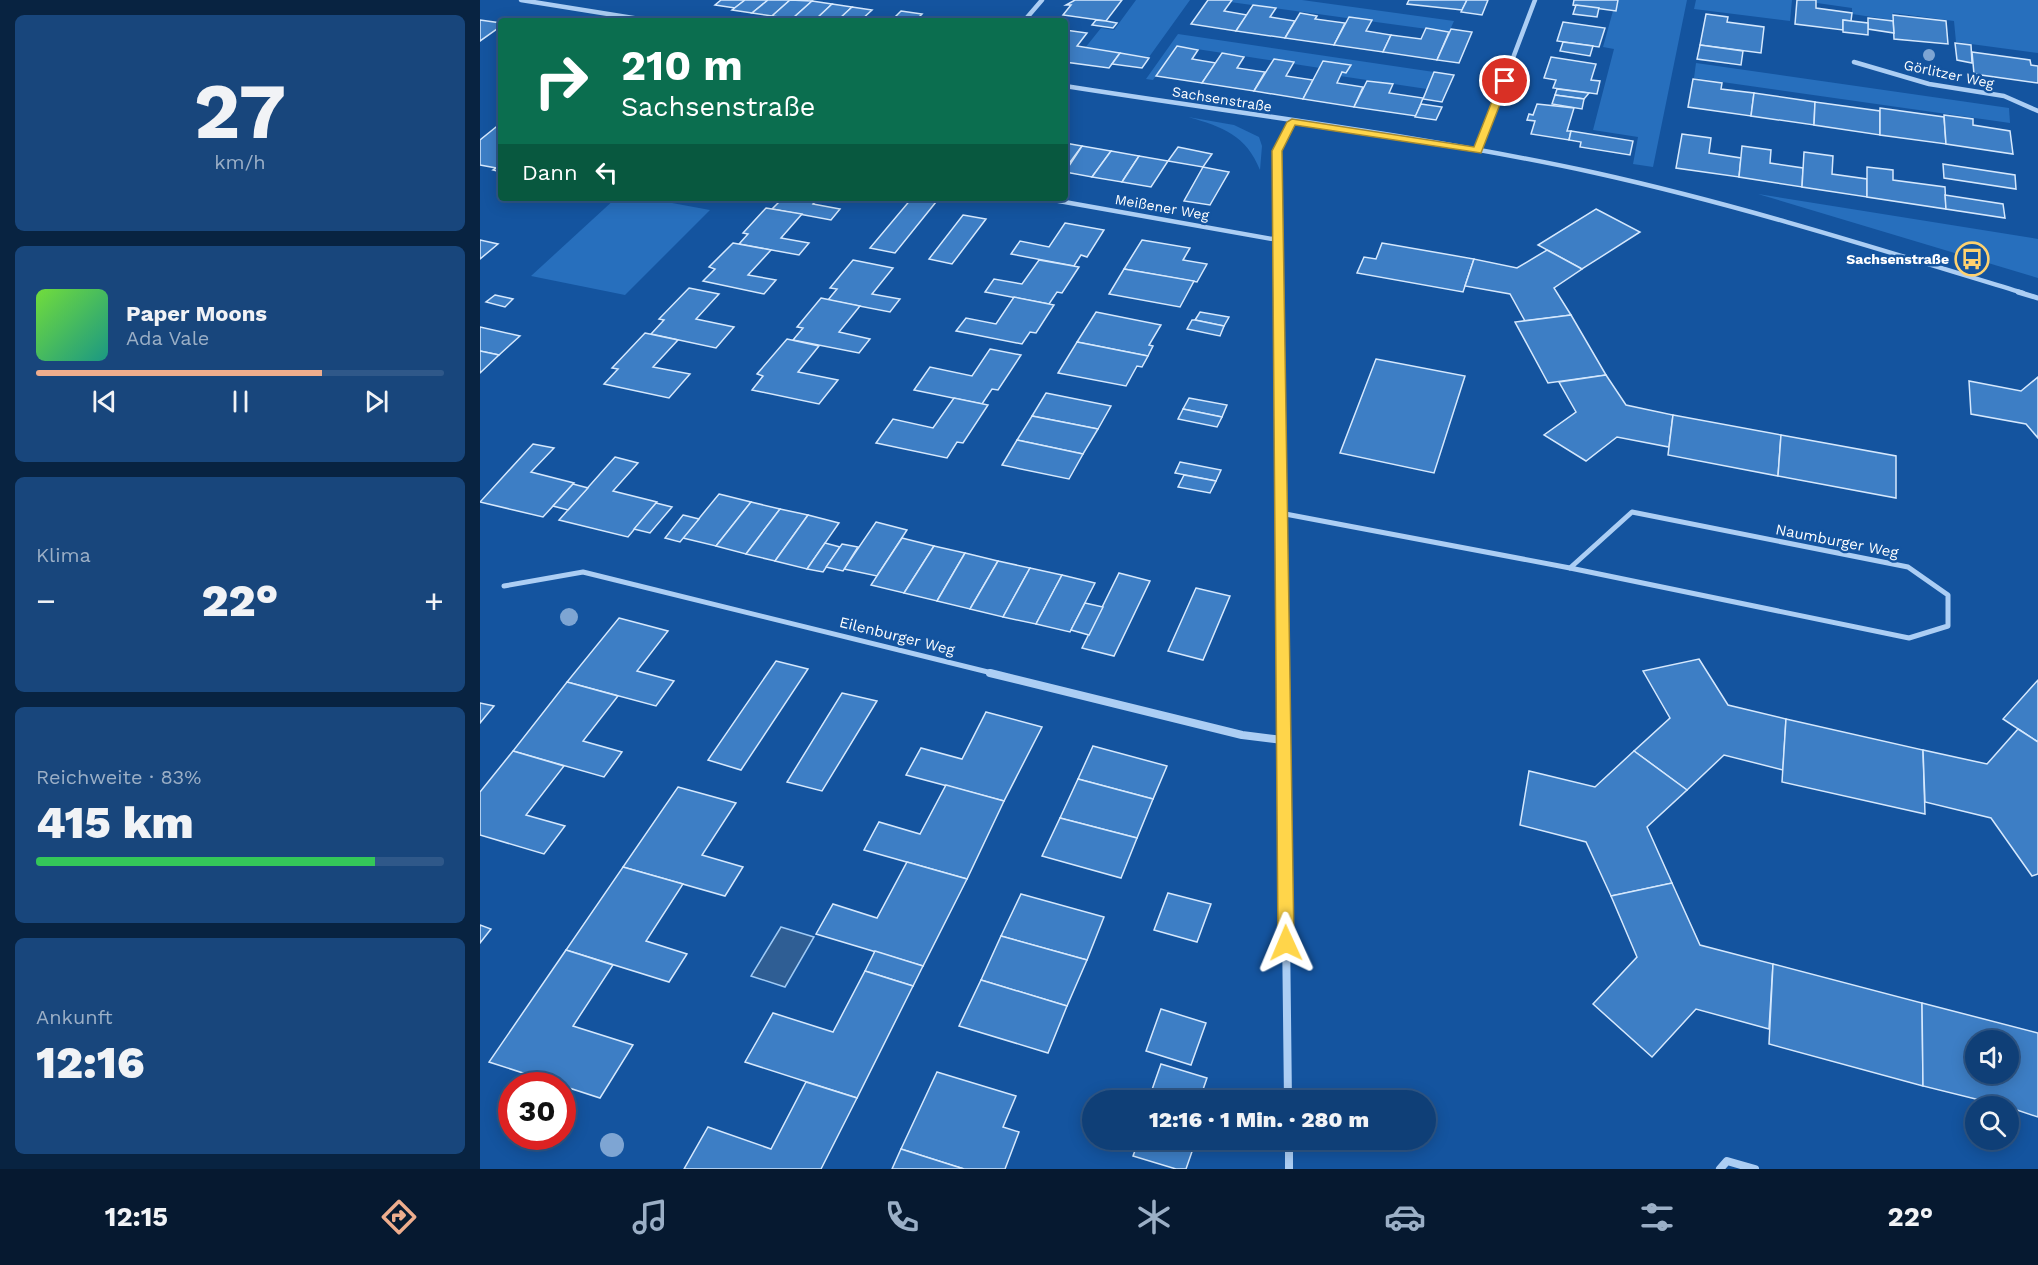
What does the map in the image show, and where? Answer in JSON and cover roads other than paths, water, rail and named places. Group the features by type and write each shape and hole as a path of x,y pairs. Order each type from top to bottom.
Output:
{"street":[{"path":"521,0 634,18"},
{"path":"542,3 547,0"},
{"path":"1027,18 1042,0"},
{"path":"1478,150 1535,0"},
{"name":"Görlitzer Weg","path":"1854,62 1929,84 2004,96 2036,108 2038,111"},
{"name":"Sachsenstraße","path":"1068,86 1478,150 1652,187 1851,240 2038,298"},
{"path":"1288,1090 1277,151 1292,122"},
{"name":"Meißener Weg","path":"1059,201 1278,240"},
{"name":"Naumburger Weg","path":"1280,513 1570,568 1909,638 1948,626 1948,595 1908,567 1632,512 1570,568"},
{"name":"Eilenburger Weg","path":"504,586 583,572 1230,732 1283,740"},
{"path":"1289,1150 1289,1169"},
{"path":"1720,1169 1727,1161 1755,1169"}],"place":[{"name":"Sachsenstraße","path":"1972,259"}]}
